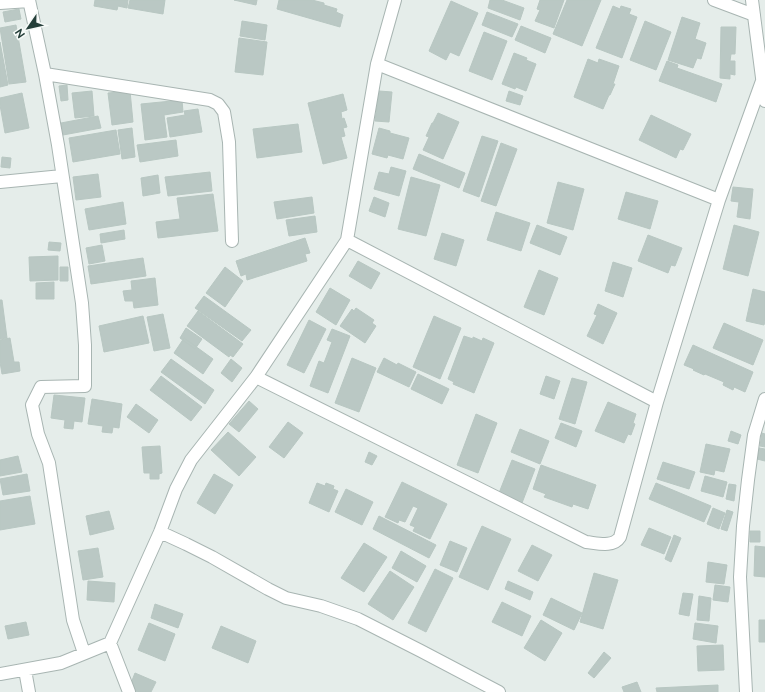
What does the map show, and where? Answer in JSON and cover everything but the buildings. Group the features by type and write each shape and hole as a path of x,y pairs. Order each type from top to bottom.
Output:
{"street":[{"path":"0,3 29,0 58,145 82,303 85,345 85,386 41,387 32,405 38,434 49,462 73,620 84,653"},
{"path":"0,674 61,663 110,643 160,532 176,490 191,460 256,377 348,240 377,64 396,0"},
{"path":"714,0 754,14"},
{"path":"752,0 765,101"},
{"path":"377,64 719,200"},
{"path":"45,74 210,100 218,104 224,112 229,142 232,241"},
{"path":"256,377 586,542 610,544 615,542 620,537 657,402 719,200 762,81"},
{"path":"0,182 62,176"},
{"path":"348,240 657,402"},
{"path":"746,692 740,577 743,526 754,435 765,399"},
{"path":"160,532 212,557 286,598 321,606 358,619 499,692"},
{"path":"110,643 129,692"},
{"path":"25,670 29,692"}]}
